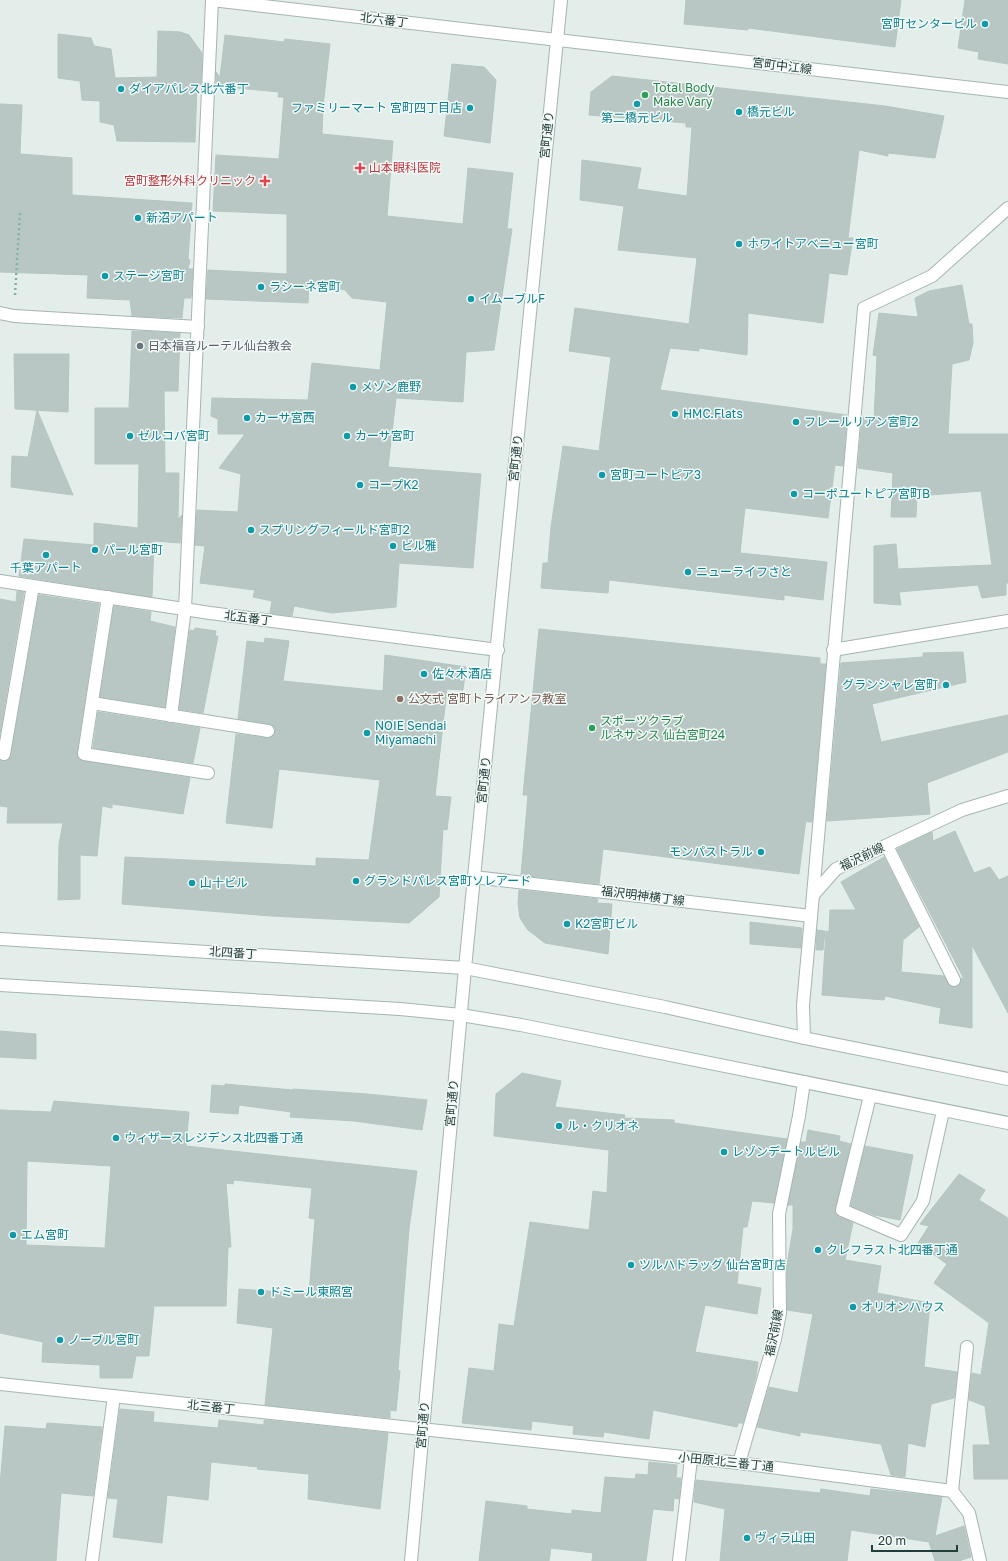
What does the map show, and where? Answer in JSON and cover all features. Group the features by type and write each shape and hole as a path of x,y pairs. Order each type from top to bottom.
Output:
{"street":[{"name":"北六番丁","path":"212,0 265,3 556,40"},
{"path":"171,716 185,609 212,0"},
{"name":"宮町通り","path":"411,1561 465,968 498,650 561,0"},
{"name":"宮町中江線","path":"556,40 1008,92"},
{"path":"804,1038 803,1005 864,308 932,276 1008,208"},
{"path":"0,313 14,316 198,327"},
{"name":"北五番丁","path":"0,580 185,609 498,650"},
{"path":"4,754 33,586"},
{"path":"108,597 84,754 208,773"},
{"path":"834,650 1008,621"},
{"path":"92,703 268,731"},
{"name":"福沢前線","path":"813,895 836,869 962,810 1008,796"},
{"path":"887,846 954,980"},
{"name":"福沢明神横丁線","path":"474,877 811,916"},
{"name":"北四番丁","path":"0,939 465,968 665,1007 804,1038 1008,1079"},
{"path":"0,985 400,1009 461,1015 529,1027 1008,1123"},
{"name":"福沢前線","path":"740,1463 775,1339 780,1313 779,1214 799,1116 804,1082"},
{"path":"870,1096 842,1210 901,1235 923,1201 943,1111"},
{"path":"967,1347 952,1491 969,1513 980,1561"},
{"name":"北三番丁","path":"0,1384 422,1429"},
{"path":"92,1561 114,1396"},
{"name":"小田原北三番丁通","path":"422,1429 691,1459 740,1463 952,1491"},
{"path":"679,1561 691,1459"}],"path":[{"path":"14,316 20,212"}],"building":[{"path":"686,0 901,0 895,47 748,28 748,30 684,24"},
{"name":"宮町センタービル","path":"965,0 1008,0 1008,64 978,59 979,52 958,48"},
{"name":"ダイアパレス北六番丁","path":"158,31 180,32 189,35 202,53 201,85 197,85 195,142 117,141 114,125 100,122 100,101 82,100 80,81 58,78 58,34 91,38 94,46 111,49 115,78 157,77"},
{"path":"225,35 284,42 285,39 330,44 323,107 322,134 393,141 387,216 463,224 468,168 513,173 507,229 512,229 494,350 466,352 463,402 396,398 388,467 481,474 473,568 399,563 396,607 332,613 294,606 292,616 270,613 272,601 253,597 255,590 200,583 205,546 195,545 197,510 238,512 241,474 219,468 245,434 218,434 218,419 211,416 212,398 308,400 312,363 380,370 387,302 352,298 345,290 309,284 308,303 206,299 208,270 287,274 287,214 213,211 216,155 279,159 284,97 278,97 279,92 216,86 216,72 220,77"},
{"name":"ファミリーマート 宮町四丁目店","path":"452,64 484,67 496,80 490,143 444,136"},
{"path":"612,76 885,106 944,116 935,158 888,153 888,156 859,150 848,238 853,238 847,275 829,273 823,323 748,313 747,355 699,348 699,351 670,348 660,390 847,415 843,466 835,465 828,518 745,508 740,553 827,562 823,600 784,595 784,600 609,580 608,593 541,588 543,563 548,563 551,527 563,446 599,451 611,357 569,351 575,308 689,324 697,258 618,250 624,206 580,200 582,160 641,168 637,189 687,196 692,127 686,127 686,123 589,115 591,92"},
{"path":"0,104 22,105 20,154 72,158 72,195 192,203 188,259 190,260 188,269 193,269 191,298 184,298 182,318 132,316 130,300 87,298 88,275 0,272"},
{"path":"962,285 969,324 972,324 973,343 969,360 952,364 948,434 1008,434 1008,583 1006,583 1006,595 982,598 978,585 899,592 901,605 874,603 874,546 896,544 898,569 992,565 981,491 917,496 916,517 891,517 893,473 858,468 862,417 874,419 877,356 873,355 879,313 918,317 915,298 929,291"},
{"path":"132,331 180,333 178,391 164,391 165,473 179,473 178,519 182,515 180,543 154,541 152,597 19,576 24,539 94,545 94,523 138,528 139,464 95,464 95,408 129,408"},
{"path":"14,354 69,354 68,412 15,409"},
{"path":"37,410 73,495 11,487 12,456 28,457"},
{"path":"17,591 24,592 0,733 0,599 16,602"},
{"path":"39,595 99,604 77,753 79,760 190,778 183,814 112,804 112,808 102,806 97,856 80,855 80,899 58,900 59,844 63,823 7,823 8,807 0,806 0,760 7,761 11,755"},
{"path":"114,606 151,612 150,621 175,627 165,707 100,697"},
{"path":"195,628 216,631 215,636 218,636 203,713 179,709 190,630 194,631"},
{"path":"539,629 820,658 820,664 826,664 812,822 807,822 806,819 799,874 603,849 599,884 521,875 528,795 523,795"},
{"path":"265,638 289,641 283,681 383,691 385,655 466,667 463,690 447,689 435,796 451,797 447,830 443,829 439,897 409,923 271,916 122,904 125,857 316,866 316,858 369,860 380,780 279,769 272,828 226,823 236,734 271,738 275,733 275,728 270,724 238,719 247,641 264,643"},
{"path":"963,652 966,682 872,704 881,742 1008,715 1008,752 927,783 930,814 827,821 841,663 923,657 923,653"},
{"path":"98,712 200,728 193,763 93,748"},
{"path":"955,831 974,873 990,867 999,880 1008,876 1008,1013 972,945 972,1028 939,1023 941,1008 885,996 884,1000 822,995 826,931 829,932 830,910 856,910 841,882 884,857 919,927 903,940 901,972 944,976 950,986 957,987 960,984 961,978 964,979 897,849 932,832 933,841"},
{"name":"K2宮町ビル","path":"519,890 598,899 597,903 612,904 608,954 545,943 528,930 520,918 518,903"},
{"path":"750,922 802,928 801,948 750,944"},
{"path":"817,930 825,931 823,950 816,950"},
{"path":"0,1031 36,1034 36,1059 0,1057"},
{"path":"522,1073 561,1081 555,1107 625,1115 624,1118 674,1120 674,1123 787,1139 774,1203 752,1201 747,1227 743,1227 737,1284 761,1288 757,1314 705,1305 695,1352 758,1362 756,1376 743,1423 738,1423 737,1427 653,1410 649,1439 604,1432 603,1437 573,1434 574,1426 532,1421 531,1430 462,1423 469,1368 494,1371 499,1324 514,1326 530,1222 589,1230 593,1191 607,1193 609,1150 494,1136 496,1094"},
{"path":"225,1084 293,1090 367,1094 427,1100 422,1130 354,1121 290,1117 291,1112 239,1105 238,1114 210,1112 212,1085 225,1086"},
{"path":"54,1101 189,1112 186,1146 417,1171 409,1229 396,1411 390,1410 390,1418 265,1405 273,1328 237,1323 239,1289 309,1294 315,1219 309,1218 312,1188 234,1180 233,1184 226,1183 231,1247 228,1247 226,1306 154,1306 149,1356 136,1356 132,1378 100,1378 100,1365 42,1362 43,1342 0,1333 0,1110 51,1112","holes":["27,1161 111,1166 105,1248 26,1245"]},
{"path":"808,1130 840,1136 839,1141 851,1144 835,1209 837,1215 853,1223 845,1260 881,1266 877,1293 930,1303 924,1367 957,1372 954,1398 931,1404 925,1447 908,1443 905,1477 891,1475 881,1444 800,1432 800,1436 757,1427 769,1387 798,1393 813,1314 787,1310 787,1265 793,1229 793,1205 788,1205 801,1142 806,1142"},
{"path":"865,1146 913,1155 900,1220 874,1215 851,1206"},
{"path":"959,1174 985,1190 979,1200 1008,1218 1008,1479 974,1479 973,1445 990,1445 985,1406 969,1400 972,1373 981,1375 989,1323 934,1283 947,1264 918,1243 929,1226 920,1224"},
{"path":"120,1409 154,1412 153,1422 218,1428 219,1420 264,1425 264,1420 388,1433 380,1509 308,1499 309,1474 257,1469 258,1467 211,1462 208,1500 167,1495 162,1543 113,1537 118,1499 108,1498"},
{"path":"47,1423 102,1427 93,1496 61,1493 56,1561 0,1561 0,1485 5,1426 46,1429"},
{"path":"649,1462 677,1465 676,1478 681,1478 679,1499 674,1498 673,1511 653,1509 646,1561 592,1561 593,1553 551,1548 549,1561 479,1561 486,1501 527,1506 527,1509 572,1514 572,1510 601,1513 605,1477 635,1479 636,1474 648,1475"},
{"path":"696,1480 820,1493 821,1489 870,1496 871,1489 942,1497 935,1536 964,1526 971,1557 959,1561 935,1561 929,1542 851,1530 847,1561 720,1561 725,1509 694,1502"}],"place":[{"name":"宮町センタービル","path":"985,24"},
{"name":"ダイアパレス北六番丁","path":"121,89"},
{"name":"Total Body Make Vary","path":"645,95"},
{"name":"第二橋元ビル","path":"637,104"},
{"name":"ファミリーマート 宮町四丁目店","path":"470,108"},
{"name":"橋元ビル","path":"739,112"},
{"name":"山本眼科医院","path":"360,168"},
{"name":"宮町整形外科クリニック","path":"265,181"},
{"name":"新沼アパート","path":"138,218"},
{"name":"ホワイトアベニュー宮町","path":"739,244"},
{"name":"ステージ宮町","path":"105,276"},
{"name":"ラシーネ宮町","path":"261,287"},
{"name":"イムーブルF","path":"471,299"},
{"name":"日本福音ルーテル仙台教会","path":"140,346"},
{"name":"メゾン鹿野","path":"353,387"},
{"name":"HMC.Flats","path":"675,414"},
{"name":"カーサ宮西","path":"247,418"},
{"name":"フレールリアン宮町2","path":"796,422"},
{"name":"ゼルコバ宮町","path":"130,436"},
{"name":"カーサ宮町","path":"347,436"},
{"name":"宮町ユートピア3","path":"602,475"},
{"name":"コープK2","path":"360,485"},
{"name":"コーポユートピア宮町B","path":"794,494"},
{"name":"スプリングフィールド宮町2","path":"251,530"},
{"name":"ビル雅","path":"393,546"},
{"name":"パール宮町","path":"95,550"},
{"name":"千葉アパート","path":"46,555"},
{"name":"ニューライフさと","path":"688,572"},
{"name":"佐々木酒店","path":"424,674"},
{"name":"グランシャレ宮町","path":"946,685"},
{"name":"公文式 宮町トライアンフ教室","path":"400,699"},
{"name":"スポーツクラブ ルネサンス 仙台宮町24","path":"592,728"},
{"name":"NOIE Sendai Miyamachi","path":"367,733"},
{"name":"モンパストラル","path":"761,852"},
{"name":"グランドパレス宮町ソレアード","path":"356,881"},
{"name":"山十ビル","path":"192,883"},
{"name":"K2宮町ビル","path":"567,924"},
{"name":"ル・クリオネ","path":"559,1126"},
{"name":"ウィザースレジデンス北四番丁通","path":"116,1138"},
{"name":"レゾンデートルビル","path":"724,1152"},
{"name":"エム宮町","path":"13,1235"},
{"name":"クレフラスト北四番丁通","path":"818,1250"},
{"name":"ツルハドラッグ 仙台宮町店","path":"631,1265"},
{"name":"ドミール東照宮","path":"261,1292"},
{"name":"オリオンハウス","path":"853,1307"},
{"name":"ノーブル宮町","path":"60,1340"},
{"name":"ヴィラ山田","path":"747,1538"}]}
